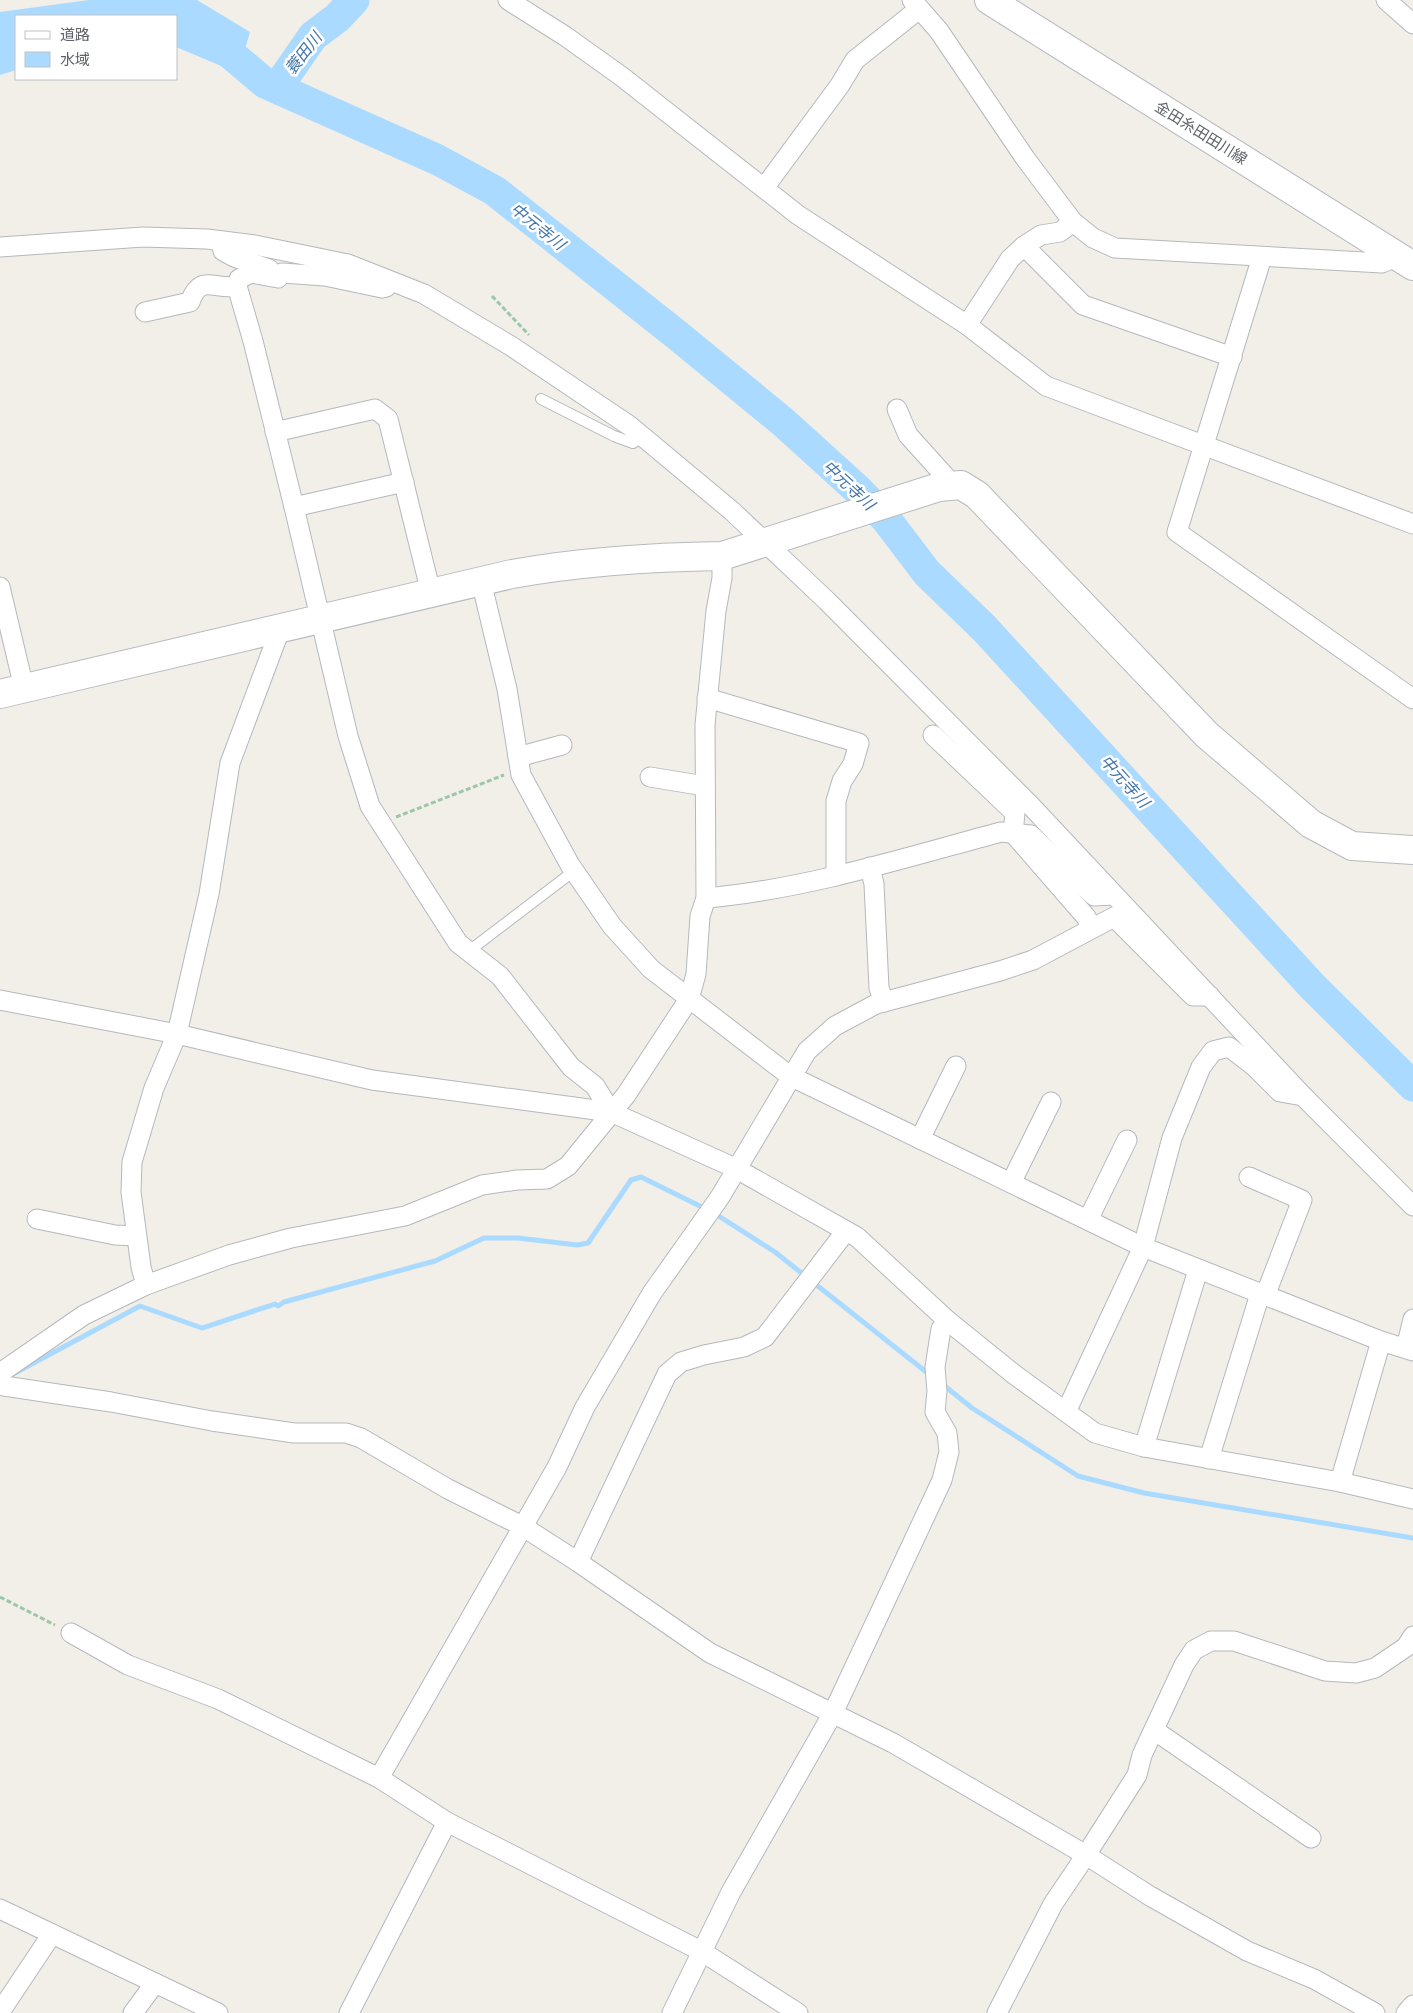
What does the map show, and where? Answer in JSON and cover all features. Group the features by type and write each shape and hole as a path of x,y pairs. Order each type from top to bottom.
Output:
{"street":[{"path":"508,0 565,36 621,76 798,215 967,325 1046,386 1413,524"},
{"name":"金田糸田田川線","path":"988,0 1406,261"},
{"path":"1386,0 1413,24"},
{"path":"764,188 840,86 856,60 916,4 938,31 1073,222 1093,238 1115,248 1382,263 1406,261"},
{"path":"967,325 1010,259 1024,246 1041,235 1060,232 1073,222"},
{"path":"0,247 143,237 221,241 255,245 348,264 424,294 485,330 630,426 732,511 770,540 827,601 1025,800 1303,1096 1413,1206"},
{"path":"221,241 223,252 282,273 325,276 382,288 398,283"},
{"path":"1024,246 1083,306 1232,357"},
{"path":"1262,257 1177,532 1413,699"},
{"path":"282,273 278,278 251,274 239,279 237,286 276,432 322,619 348,736 370,806 458,943 500,976 572,1067 595,1086 611,1112"},
{"path":"145,312 190,302 192,295 202,284 207,283 228,288 237,286"},
{"path":"276,432 375,409 388,419 431,593"},
{"path":"897,409 908,435 946,486"},
{"path":"294,507 404,482"},
{"path":"0,587 12,691 281,626 322,619 481,581 551,567 694,556 722,556 946,486 961,485 977,495 1207,735 1311,824 1352,846 1413,850"},
{"path":"2,1381 84,1315 146,1285 229,1255 291,1238 405,1216 482,1185 517,1180 547,1179 568,1166 626,1095 689,999 696,974 700,916 706,898 705,725 716,611 722,578 722,556"},
{"path":"481,581 507,689 520,775 574,871 618,933 650,969 790,1076 1143,1247 1381,1341 1409,1350 1413,1319"},
{"path":"146,1285 140,1267 136,1236 131,1192 132,1162 154,1088 176,1034 209,894 230,763 281,626"},
{"path":"707,698 859,743 853,764 842,782 836,801 836,876"},
{"path":"933,735 1015,813 1013,833 1086,917 1092,928"},
{"path":"519,763 562,745"},
{"path":"650,778 705,786"},
{"path":"706,898 740,895 836,876 1001,832 1031,835 1094,896 1114,895"},
{"path":"870,867 874,884 879,988 884,1002"},
{"path":"379,1778 556,1467 585,1407 648,1301 720,1196 790,1076 807,1051 835,1026 876,1004 1000,971 1033,960 1114,917 1193,996 1210,996"},
{"path":"0,1000 176,1034 372,1080 611,1112 735,1168 857,1237 948,1320 1015,1375 1095,1432 1144,1447 1340,1482 1413,1498"},
{"path":"1066,1412 1143,1247 1172,1138 1201,1067 1213,1051 1229,1047 1255,1067 1280,1092 1303,1096"},
{"path":"920,1139 956,1066"},
{"path":"1011,1183 1051,1102"},
{"path":"1088,1220 1126,1140"},
{"path":"1209,1459 1263,1295 1302,1200 1249,1177"},
{"path":"37,1219 115,1235 136,1236"},
{"path":"578,1562 667,1374 681,1362 744,1347 765,1337 846,1231"},
{"path":"1144,1447 1198,1270"},
{"path":"672,2013 731,1892 833,1713 942,1480 949,1452 947,1434 935,1412 937,1391 935,1367 941,1329 948,1320"},
{"path":"1340,1482 1381,1341"},
{"path":"2,1381 285,1432 346,1433 361,1438 448,1489 522,1526 578,1562 710,1653 833,1713 957,1779 1086,1855 1150,1896 1247,1951 1314,1979 1375,2013"},
{"path":"72,1633 128,1665 218,1699 379,1778 447,1822 701,1951 798,2013"},
{"path":"997,2013 1053,1904 1137,1775 1142,1755 1184,1665 1194,1650 1212,1641 1234,1642 1325,1671 1356,1673 1375,1668 1406,1647 1413,1636"},
{"path":"1154,1730 1311,1838"},
{"path":"349,2013 447,1822"},
{"path":"0,1909 218,2013"},
{"path":"0,2012 52,1934"},
{"path":"132,2013 155,1983"},
{"path":"1406,2013 1413,2005"}],"lane":[{"path":"542,399 614,436 633,443 643,437"},
{"path":"469,951 574,871"}],"path":[{"path":"381,822 519,763"},
{"path":"0,1597 72,1633"}],"water":[{"path":"89,0 197,0 250,32 238,73 178,48 178,15 15,15 15,70 0,75 0,12"}],"waterway":[{"name":"蓑田川","path":"277,88 313,36 337,18 354,0"},
{"name":"中元寺川","path":"178,19 227,51 265,83 438,160 495,191 677,335 783,422 858,490 886,519 927,573 984,628 1312,986 1413,1086"},
{"path":"13,1374 140,1306 202,1328 275,1304 278,1306 284,1302 435,1261 484,1238 518,1238 577,1245 588,1243 631,1180 641,1177 714,1213 775,1252 930,1375"},
{"path":"941,1383 972,1408 1078,1476 1144,1493 1413,1538"}]}
